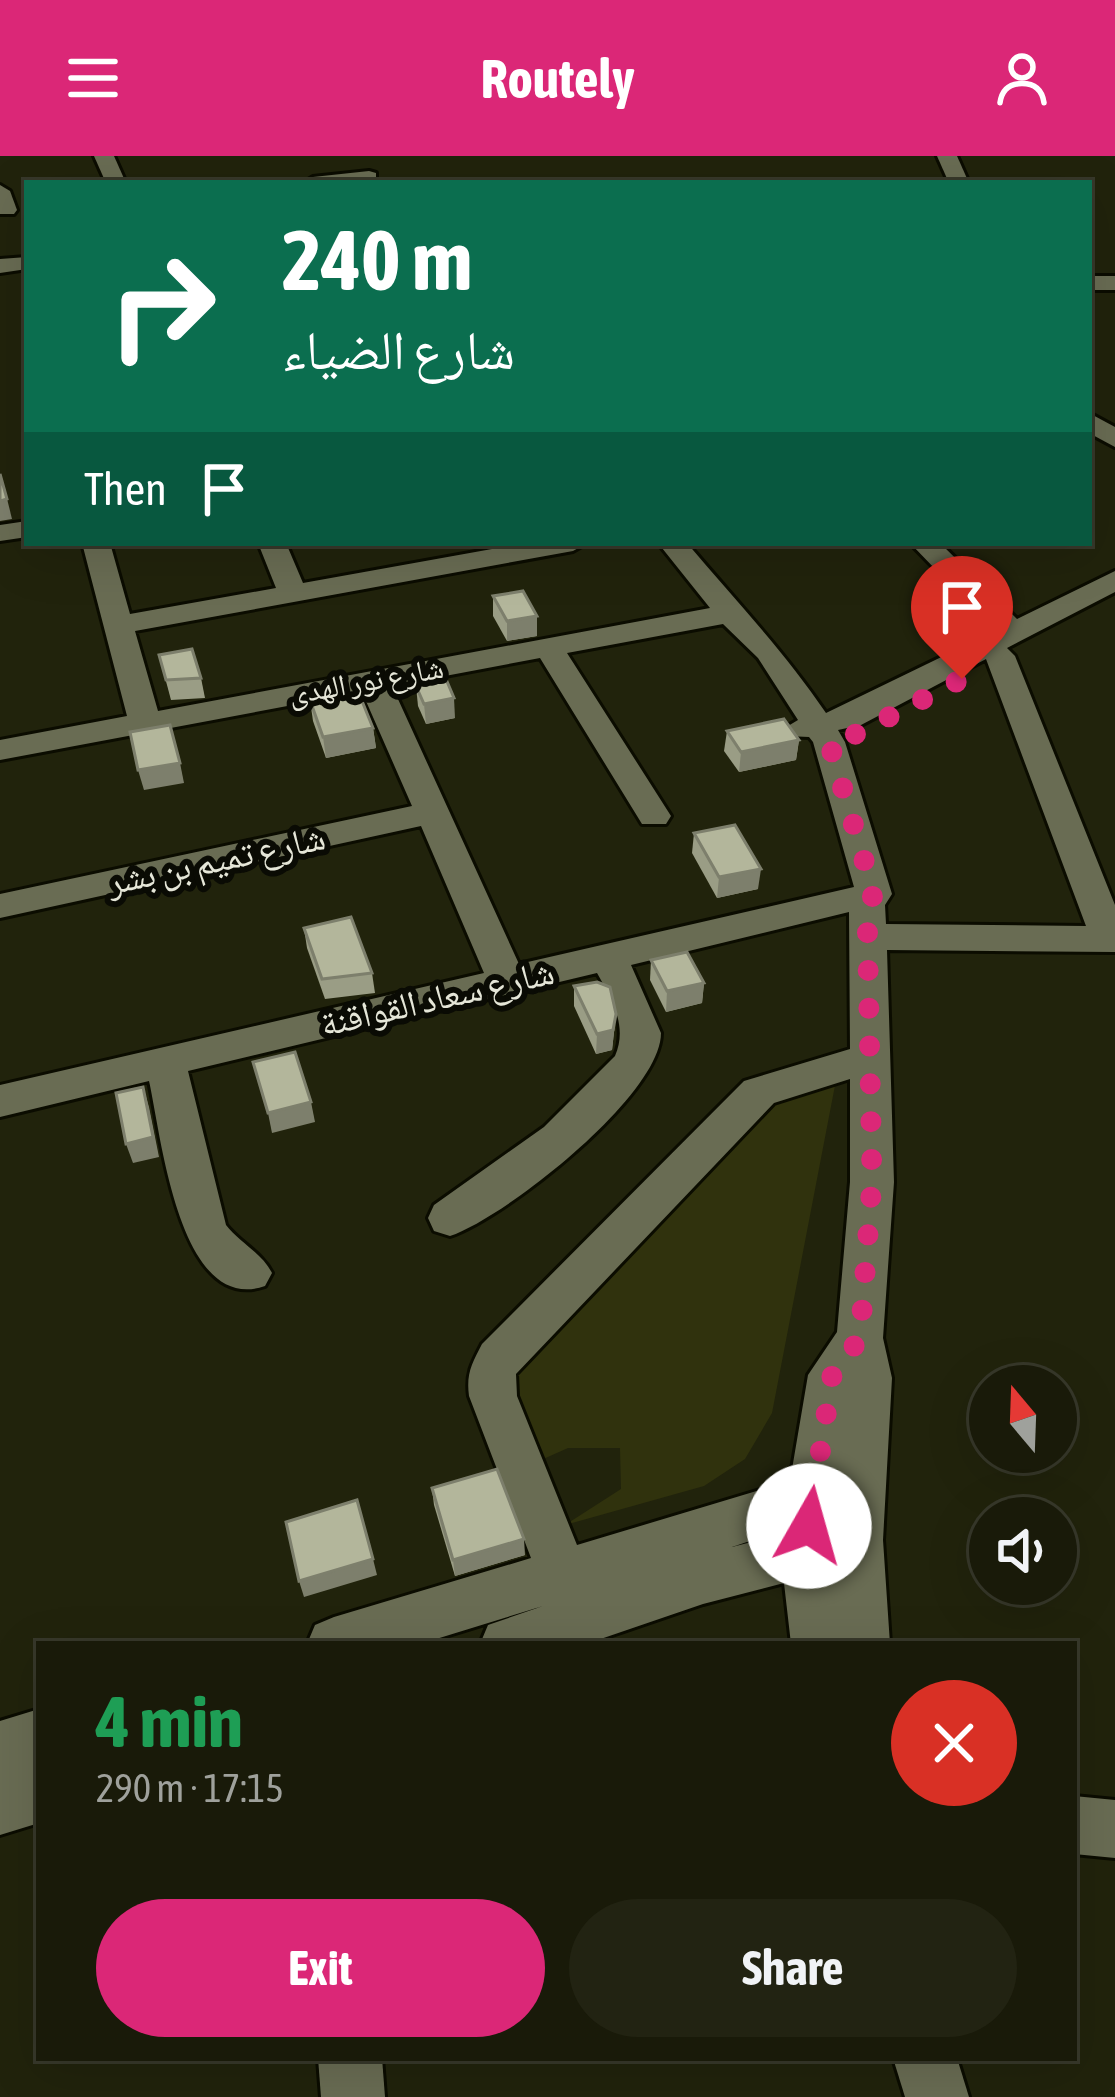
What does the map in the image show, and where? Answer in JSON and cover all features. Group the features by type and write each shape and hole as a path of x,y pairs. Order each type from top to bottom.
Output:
{"street":[{"path":"355,156 371,180"},
{"path":"97,546 145,722"},
{"path":"273,546 293,594"},
{"path":"119,625 293,594 451,553 536,546"},
{"path":"675,546 741,625 751,654 814,736 867,908 872,1182 860,1338 868,1378 861,1483 832,1547 818,1641"},
{"path":"926,546 1007,644 1112,939"},
{"path":"814,736 925,701 1007,644 1115,580"},
{"path":"1007,644 1115,599"},
{"name":"شارع نور الهدى","path":"0,749 548,647 741,625"},
{"path":"548,647 654,816"},
{"path":"373,680 507,980"},
{"name":"شارع تميم بن بشر","path":"0,906 432,813"},
{"name":"شارع سعاد القواقنة","path":"0,1101 608,957 867,908 1112,939"},
{"path":"449,1218 510,1181 636,1060 641,1026 608,957"},
{"path":"562,1572 494,1396 490,1376 499,1360 759,1092 872,1057"},
{"path":"165,1061 205,1232 224,1256 249,1274"},
{"path":"860,1338 832,1376 812,1498 862,1641"},
{"path":"344,1641 861,1483"},
{"path":"516,1641 704,1579 832,1547"},
{"path":"0,1749 36,1738"},
{"path":"0,1806 36,1795"},
{"path":"1077,1825 1115,1829"},
{"path":"350,2061 353,2097"},
{"path":"926,2061 937,2097"}],"green space":[{"path":"837,1075 772,1413 745,1459 704,1486 565,1525 621,1489 620,1448 568,1448 532,1464 500,1381 764,1091"}],"building":[{"path":"0,474 7,499 0,501"},
{"path":"523,591 537,616 507,621 493,596"},
{"path":"192,649 201,678 166,680 159,655"},
{"path":"443,672 454,698 424,704 416,686 430,674"},
{"path":"350,693 354,703 362,701 373,728 323,737 310,700"},
{"path":"784,719 799,740 741,752 727,731"},
{"path":"170,725 180,763 138,770 130,732"},
{"path":"735,825 761,869 719,877 694,833"},
{"path":"351,917 372,973 322,979 304,928"},
{"path":"687,952 704,983 667,991 651,960"},
{"path":"597,982 610,987 616,1014 613,1030 597,1034 574,986"},
{"path":"295,1052 311,1102 268,1113 253,1062"},
{"path":"143,1087 153,1137 126,1144 116,1093"},
{"path":"497,1469 524,1539 453,1560 432,1488"},
{"path":"357,1500 373,1559 299,1581 286,1522"}],"route":[{"path":"809,1526 832,1376 860,1338 872,1182 867,905 874,894 829,742 856,734 962,679"}]}
